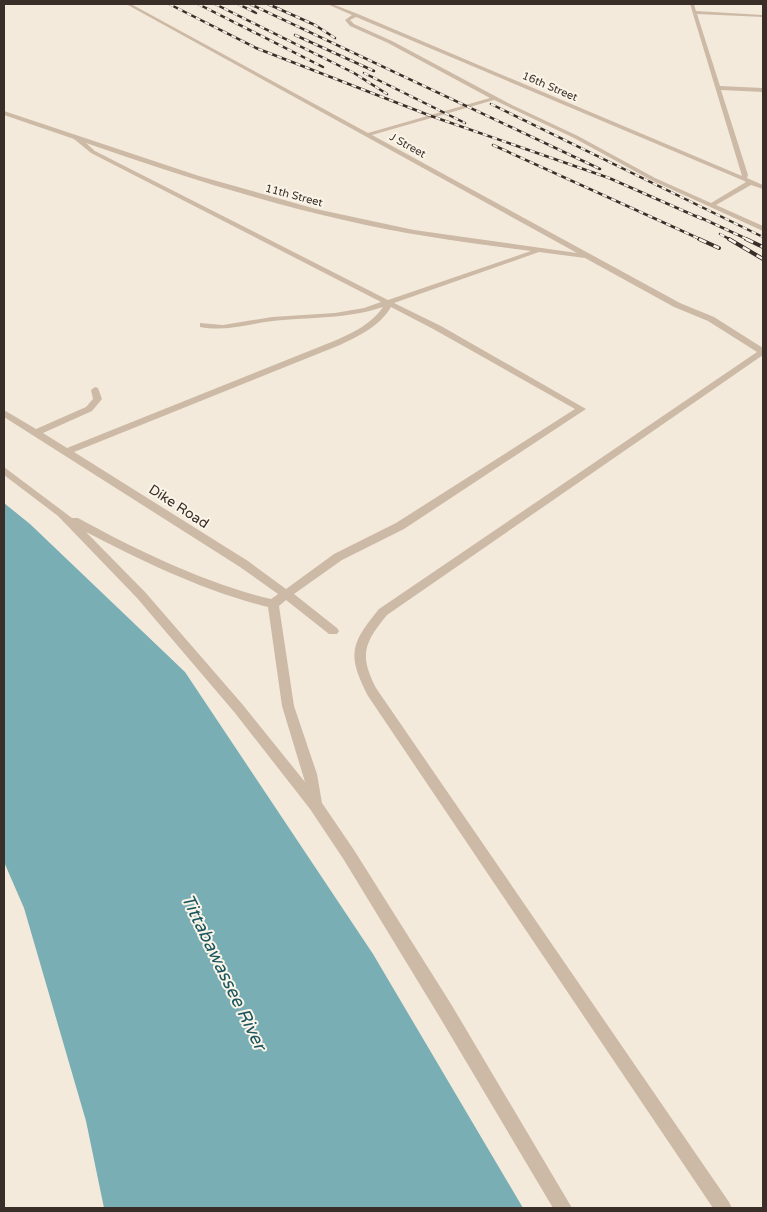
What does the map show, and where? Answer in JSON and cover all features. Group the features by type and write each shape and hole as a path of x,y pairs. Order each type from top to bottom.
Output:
{"lane":[{"name":"J Street","path":"128,4 677,305 687,315 727,337 763,352"},
{"name":"16th Street","path":"330,4 763,187"},
{"path":"692,4 748,181 710,206"},
{"path":"694,12 763,16"},
{"path":"356,15 347,20 352,25 390,42 495,98 576,137 653,179 763,229"},
{"path":"718,88 763,90"},
{"path":"367,135 495,98"},
{"name":"11th Street","path":"4,113 191,176 315,212 444,238 588,256"},
{"path":"62,514 134,552 244,598 273,604 338,557 400,526 581,409 389,302 93,152 76,138"},
{"path":"203,325 223,327 272,319 335,315 365,310 540,250"},
{"path":"66,452 337,343 364,329 384,314 389,302"},
{"path":"723,1208 372,692 360,670 359,647 368,629 383,612 763,352"},
{"path":"36,433 89,408 98,399 95,390"},
{"name":"Dike Road","path":"4,413 244,564 333,631"},
{"path":"4,470 62,514 141,595 239,709 315,805 349,855 445,1010 563,1208"},
{"path":"273,604 288,706 310,774 315,805"}],"water":[{"name":"Tittabawassee River","path":"4,503 30,524 185,672 373,954 523,1208 104,1208 86,1121 24,908 4,862"}],"railway":[{"path":"169,4 256,48 431,116 609,178 702,219"},
{"path":"198,4 323,67"},
{"path":"215,4 354,73 387,94"},
{"path":"238,4 256,13"},
{"path":"250,4 600,169"},
{"path":"268,4 315,25 335,38"},
{"path":"295,35 374,71"},
{"path":"364,73 465,123"},
{"path":"491,104 763,237"},
{"path":"493,145 702,240"},
{"path":"697,216 749,240"},
{"path":"720,234 731,240"},
{"path":"699,239 719,248"},
{"path":"729,239 763,259"},
{"path":"746,239 763,247"}]}
